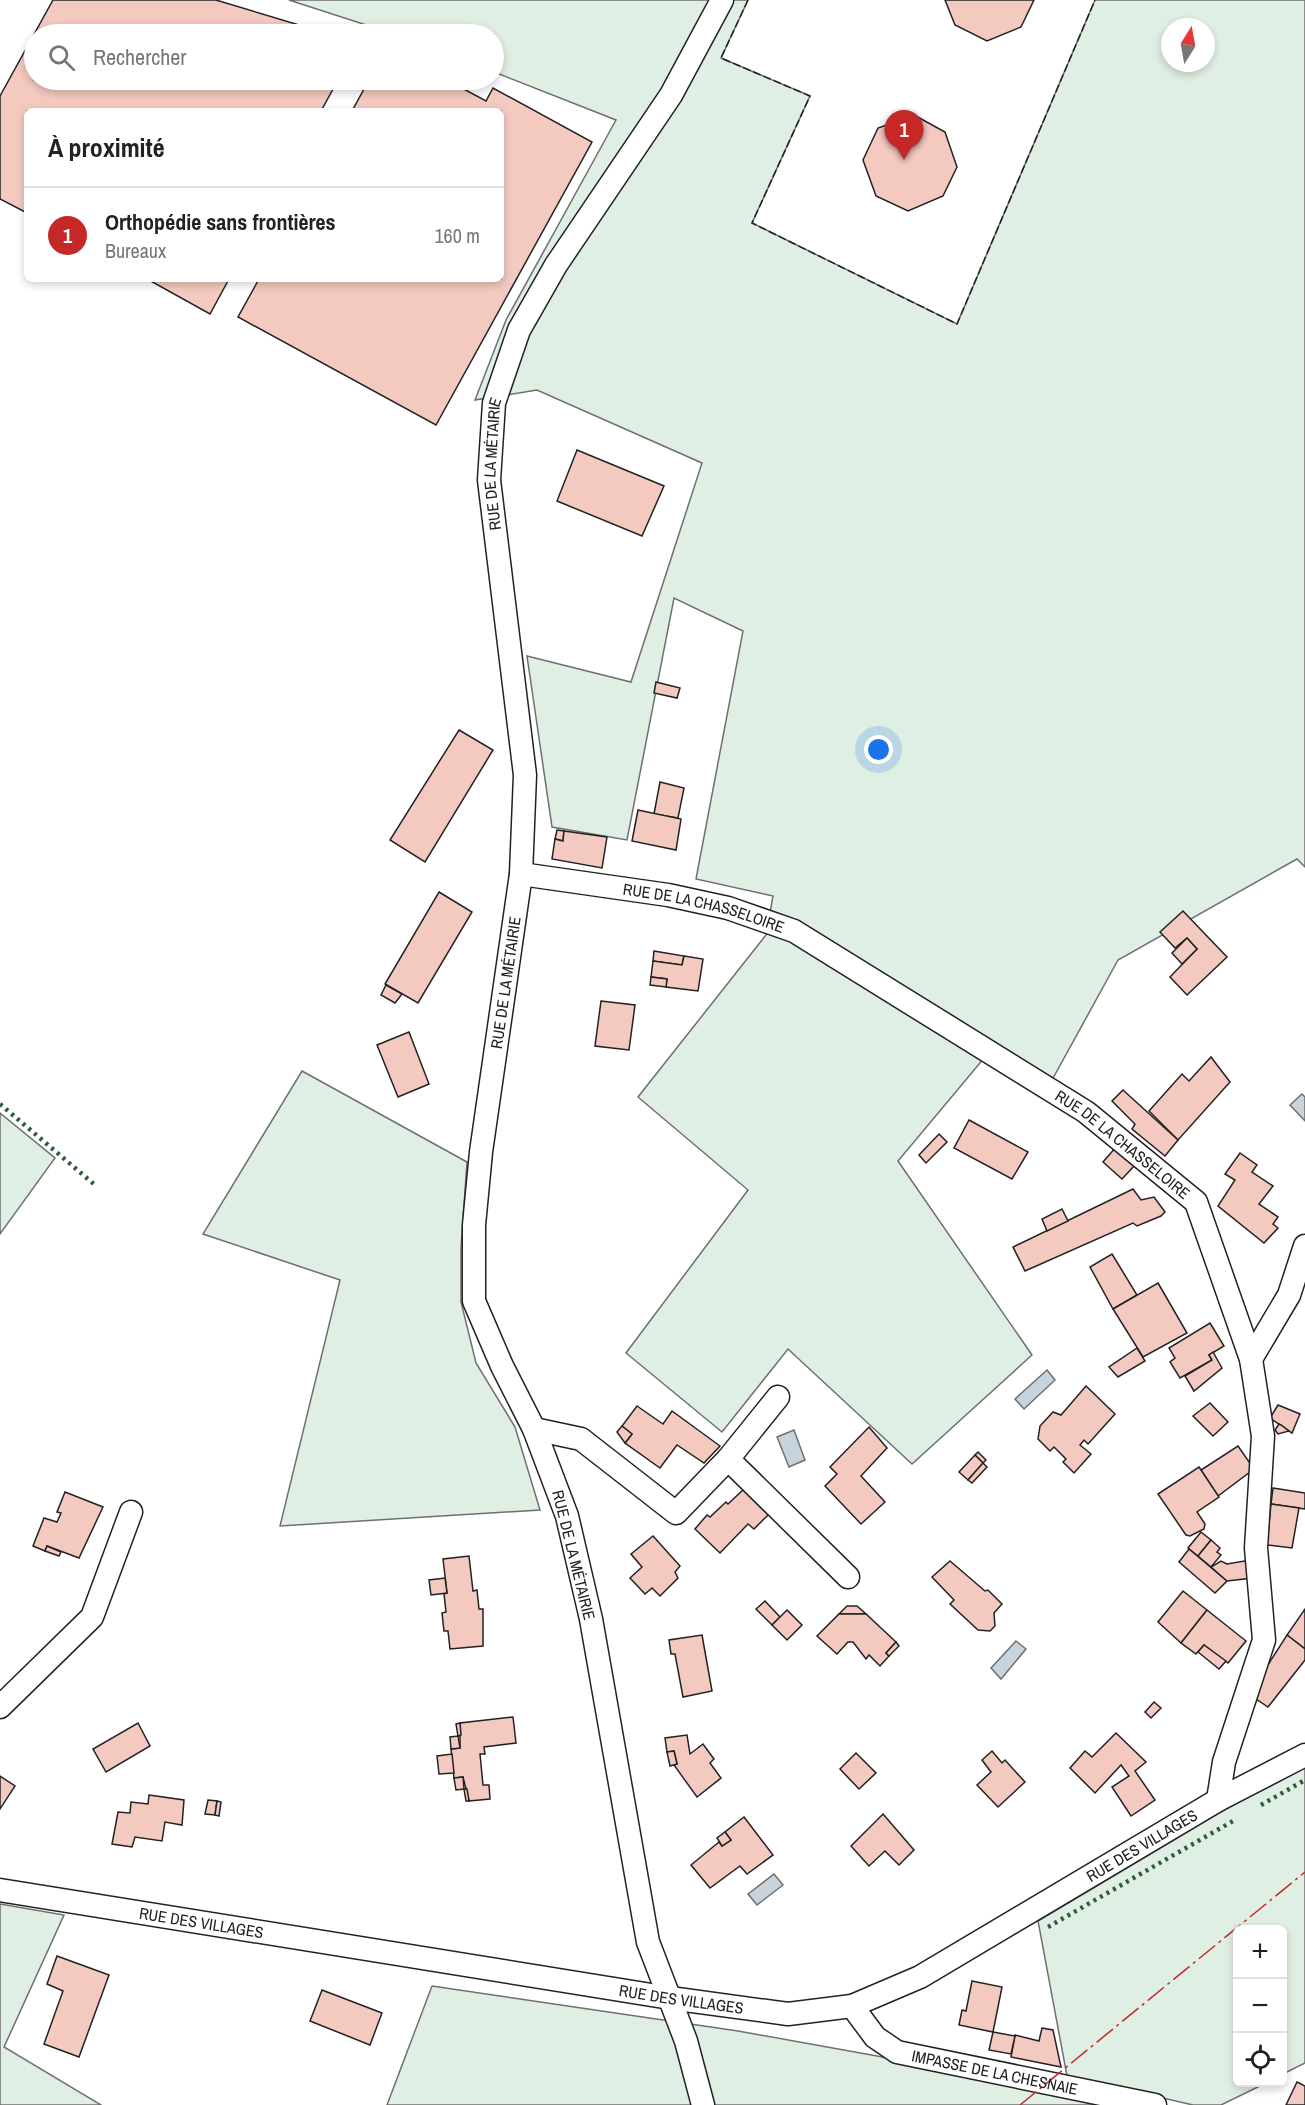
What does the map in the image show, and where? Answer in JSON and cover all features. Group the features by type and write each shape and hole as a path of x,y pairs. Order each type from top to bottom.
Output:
{"street":[{"name":"RUE DE LA MÉTAIRIE","path":"703,2105 686,2041 648,1941 591,1619 567,1516 534,1429 502,1366 474,1301 474,1225 481,1152 521,874 525,775 489,480 494,403 519,330 556,265 671,94 722,0"},
{"name":"RUE DE LA CHASSELOIRE","path":"521,874 668,895 728,908 794,931 1086,1112 1159,1169 1196,1202 1251,1359 1263,1436 1257,1548 1264,1640 1224,1762 1218,1800"},
{"path":"1251,1359 1289,1295 1305,1246"},
{"path":"534,1429 581,1439 676,1513 728,1460 778,1397"},
{"path":"728,1460 848,1577"},
{"path":"0,1707 92,1617 131,1512"},
{"name":"RUE DES VILLAGES","path":"0,1890 223,1924 670,1998 788,2014 852,2006 920,1977 1218,1800 1305,1755"},
{"name":"IMPASSE DE LA CHESNAIE","path":"852,2006 875,2037 897,2052 1155,2105"}],"green space":[{"path":"289,0 748,0 721,58 810,96 752,223 957,324 1095,0 1305,0 1305,867 1297,859 1118,960 1052,1080 995,1045 898,1161 1032,1355 912,1464 788,1349 722,1432 626,1353 748,1190 638,1097 766,935 773,896 696,879 743,631 674,598 627,840 552,827 527,656 631,682 702,463 537,390 475,400 506,320 616,120 504,76 504,24 363,24"},
{"path":"302,1071 467,1162 461,1248 461,1302 476,1363 515,1427 540,1510 280,1526 340,1280 203,1234"},
{"path":"0,1113 55,1158 0,1234"},
{"path":"1305,1766 1305,2063 1287,2072 1287,1925 1233,1925 1233,2087 1258,2087 1221,2105 1193,2105 1067,2076 1038,1921 1219,1813"},
{"path":"0,1904 64,1915 4,2047 101,2105 0,2105"},
{"path":"432,1986 738,2031 877,2056 1100,2105 387,2105"}],"shaded area":[{"path":"1302,1094 1305,1097 1305,1121 1290,1105"},
{"path":"1047,1370 1055,1380 1024,1409 1015,1399"},
{"path":"794,1430 805,1460 789,1467 777,1437"},
{"path":"1016,1641 1026,1649 1001,1679 991,1668"},
{"path":"774,1874 783,1885 757,1905 748,1894"}],"building":[{"path":"53,0 216,0 296,24 40,24"},
{"path":"945,0 1034,0 1021,27 987,41 955,25"},
{"path":"24,52 24,90 333,90 323,108 24,108 24,211 0,199 0,96"},
{"path":"364,90 466,90 486,101 492,90 497,90 592,142 436,425 238,317 257,282 504,282 504,108 354,108"},
{"path":"914,115 945,132 957,167 943,196 908,211 876,196 863,160 878,128"},
{"path":"152,282 227,282 210,314"},
{"path":"577,450 664,486 642,536 557,501"},
{"path":"656,682 680,688 677,698 654,693"},
{"path":"459,730 493,750 425,862 390,840"},
{"path":"660,782 684,788 678,818 654,814"},
{"path":"638,810 681,819 676,850 632,841"},
{"path":"557,830 564,831 563,841 555,839"},
{"path":"564,831 607,837 602,868 552,859 555,839 563,841"},
{"path":"439,892 472,912 418,1003 385,984"},
{"path":"1183,911 1227,957 1187,995 1170,977 1197,949 1187,938 1175,948 1160,932"},
{"path":"1187,938 1197,949 1182,964 1172,953"},
{"path":"654,951 684,956 682,965 653,961"},
{"path":"684,956 703,959 698,991 666,987 667,979 651,977 653,961 682,965"},
{"path":"651,977 667,979 666,987 650,985"},
{"path":"386,985 402,994 395,1003 381,995"},
{"path":"601,1001 635,1005 629,1050 595,1046"},
{"path":"409,1032 429,1084 398,1097 377,1045"},
{"path":"1211,1057 1230,1082 1178,1140 1149,1111 1182,1074 1189,1081"},
{"path":"1123,1090 1178,1140 1165,1156 1132,1129 1135,1124 1112,1101"},
{"path":"969,1120 1028,1152 1012,1179 954,1148"},
{"path":"939,1134 947,1142 926,1163 919,1155"},
{"path":"1116,1147 1135,1165 1122,1179 1103,1162"},
{"path":"1240,1153 1257,1165 1252,1172 1273,1186 1259,1204 1278,1217 1273,1224 1278,1228 1264,1243 1218,1206 1235,1180 1225,1174"},
{"path":"1133,1189 1141,1200 1154,1197 1165,1212 1137,1226 1133,1223 1025,1271 1013,1247"},
{"path":"1062,1209 1068,1221 1047,1231 1042,1219"},
{"path":"1112,1254 1137,1295 1113,1309 1090,1267"},
{"path":"1158,1283 1187,1333 1143,1357 1113,1309"},
{"path":"1210,1323 1224,1346 1209,1355 1212,1360 1180,1378 1170,1362 1175,1358 1169,1348"},
{"path":"1137,1348 1145,1361 1118,1377 1109,1367"},
{"path":"1213,1352 1222,1368 1194,1391 1185,1376 1212,1360 1209,1355"},
{"path":"1086,1386 1115,1414 1088,1444 1084,1440 1080,1445 1091,1454 1074,1473 1063,1462 1066,1459 1054,1447 1050,1451 1038,1439 1040,1426 1053,1412 1061,1415"},
{"path":"1210,1403 1228,1422 1213,1436 1193,1416"},
{"path":"1278,1405 1300,1414 1292,1433 1270,1418"},
{"path":"637,1406 663,1424 672,1411 720,1446 704,1463 677,1445 660,1468 625,1443 632,1434 622,1426"},
{"path":"1279,1424 1289,1431 1278,1434 1275,1430"},
{"path":"622,1426 632,1434 625,1443 617,1432"},
{"path":"869,1427 887,1448 861,1476 885,1502 861,1524 825,1486 837,1474 830,1467"},
{"path":"1238,1446 1254,1469 1218,1496 1201,1470"},
{"path":"978,1452 986,1460 983,1463 975,1455"},
{"path":"975,1455 983,1463 968,1480 959,1472"},
{"path":"983,1463 987,1467 972,1483 968,1480"},
{"path":"1199,1467 1219,1497 1197,1512 1205,1524 1204,1529 1190,1536 1186,1535 1158,1494"},
{"path":"745,1488 771,1512 754,1529 748,1524 720,1553 695,1529 707,1515 710,1517"},
{"path":"1273,1488 1305,1493 1305,1509 1271,1504"},
{"path":"65,1492 103,1507 79,1558 47,1546 45,1551 33,1546 44,1518 57,1522 61,1513 57,1512"},
{"path":"1271,1504 1299,1508 1292,1548 1267,1545"},
{"path":"1201,1532 1211,1540 1198,1556 1188,1548"},
{"path":"653,1536 680,1566 675,1572 678,1578 660,1596 652,1588 645,1594 630,1578 642,1567 631,1554"},
{"path":"1211,1540 1220,1548 1217,1552 1221,1555 1211,1567 1198,1556"},
{"path":"47,1546 61,1552 59,1556 45,1551"},
{"path":"1189,1549 1227,1581 1215,1593 1179,1562"},
{"path":"469,1556 473,1591 477,1590 479,1609 483,1609 483,1646 450,1649 448,1631 444,1631 442,1613 446,1612 444,1594 447,1593 443,1559"},
{"path":"1250,1560 1253,1578 1227,1581 1211,1567 1221,1561 1227,1564"},
{"path":"950,1561 985,1591 988,1590 1002,1604 994,1613 995,1626 990,1631 978,1630 950,1604 954,1600 932,1577"},
{"path":"445,1578 447,1593 431,1595 429,1580"},
{"path":"1183,1591 1207,1610 1181,1643 1158,1622"},
{"path":"765,1601 780,1617 772,1625 756,1609"},
{"path":"847,1606 857,1606 866,1614 839,1614"},
{"path":"1305,1609 1305,1649 1287,1635"},
{"path":"787,1610 802,1625 787,1640 772,1625"},
{"path":"1207,1610 1246,1641 1228,1663 1204,1645 1196,1654 1181,1643"},
{"path":"839,1614 866,1614 896,1642 886,1653 889,1656 880,1666 869,1655 866,1659 853,1642 848,1642 837,1654 817,1636"},
{"path":"702,1635 712,1691 683,1697 675,1654 671,1654 669,1640"},
{"path":"1287,1635 1305,1649 1305,1660 1268,1707 1253,1697 1266,1668"},
{"path":"896,1642 899,1646 889,1656 886,1653"},
{"path":"1204,1645 1226,1661 1219,1669 1198,1652"},
{"path":"1154,1702 1161,1708 1151,1718 1145,1712"},
{"path":"513,1717 516,1743 484,1747 485,1754 480,1754 483,1785 489,1785 490,1799 469,1801 463,1777 454,1778 451,1749 460,1748 460,1723"},
{"path":"138,1723 150,1746 106,1772 93,1749"},
{"path":"460,1723 461,1735 458,1736 456,1724"},
{"path":"1116,1733 1146,1762 1135,1771 1155,1800 1131,1816 1112,1787 1129,1776 1121,1765 1095,1793 1070,1768 1085,1751 1092,1757"},
{"path":"687,1735 690,1754 703,1744 714,1759 710,1763 721,1778 697,1797 674,1765 677,1764 674,1751 667,1752 665,1738"},
{"path":"458,1736 460,1748 451,1749 450,1737"},
{"path":"674,1751 677,1764 670,1766 667,1752"},
{"path":"992,1751 1002,1763 1005,1760 1025,1782 998,1807 977,1785 991,1772 982,1760"},
{"path":"856,1753 876,1773 859,1789 840,1769"},
{"path":"452,1754 454,1773 439,1774 437,1756"},
{"path":"0,1776 15,1786 0,1809"},
{"path":"463,1777 464,1789 456,1790 454,1778"},
{"path":"464,1789 467,1789 469,1801 466,1801"},
{"path":"149,1795 184,1800 182,1825 165,1822 162,1841 135,1837 132,1847 112,1844 118,1812 130,1813 131,1802 148,1804"},
{"path":"208,1800 217,1801 215,1815 205,1814"},
{"path":"217,1801 221,1802 219,1816 215,1815"},
{"path":"883,1814 914,1850 899,1865 885,1851 869,1866 851,1846"},
{"path":"744,1817 773,1855 747,1874 740,1866 710,1888 691,1865 719,1842 722,1846 731,1840 725,1832"},
{"path":"725,1832 731,1840 722,1846 717,1838"},
{"path":"57,1956 109,1975 79,2057 44,2044 63,1991 47,1984"},
{"path":"972,1981 1002,1987 993,2032 959,2025 962,2010 966,2011"},
{"path":"322,1990 382,2013 370,2045 310,2021"},
{"path":"1042,2028 1053,2030 1061,2067 1011,2057 1015,2035 1039,2041"},
{"path":"993,2032 1015,2036 1011,2054 989,2050"},
{"path":"1297,2082 1305,2086 1305,2105 1286,2105"}],"hedge":[{"path":"0,1104 95,1185"},
{"path":"1261,1805 1305,1780"},
{"path":"1048,1927 1233,1821"}],"fence":[{"path":"748,0 721,58 810,96 752,223 957,324 1095,0"}],"power":[{"path":"1020,2105 1305,1872"}],"place":[{"name":"Orthopédie sans frontières","path":"904,160"}]}
